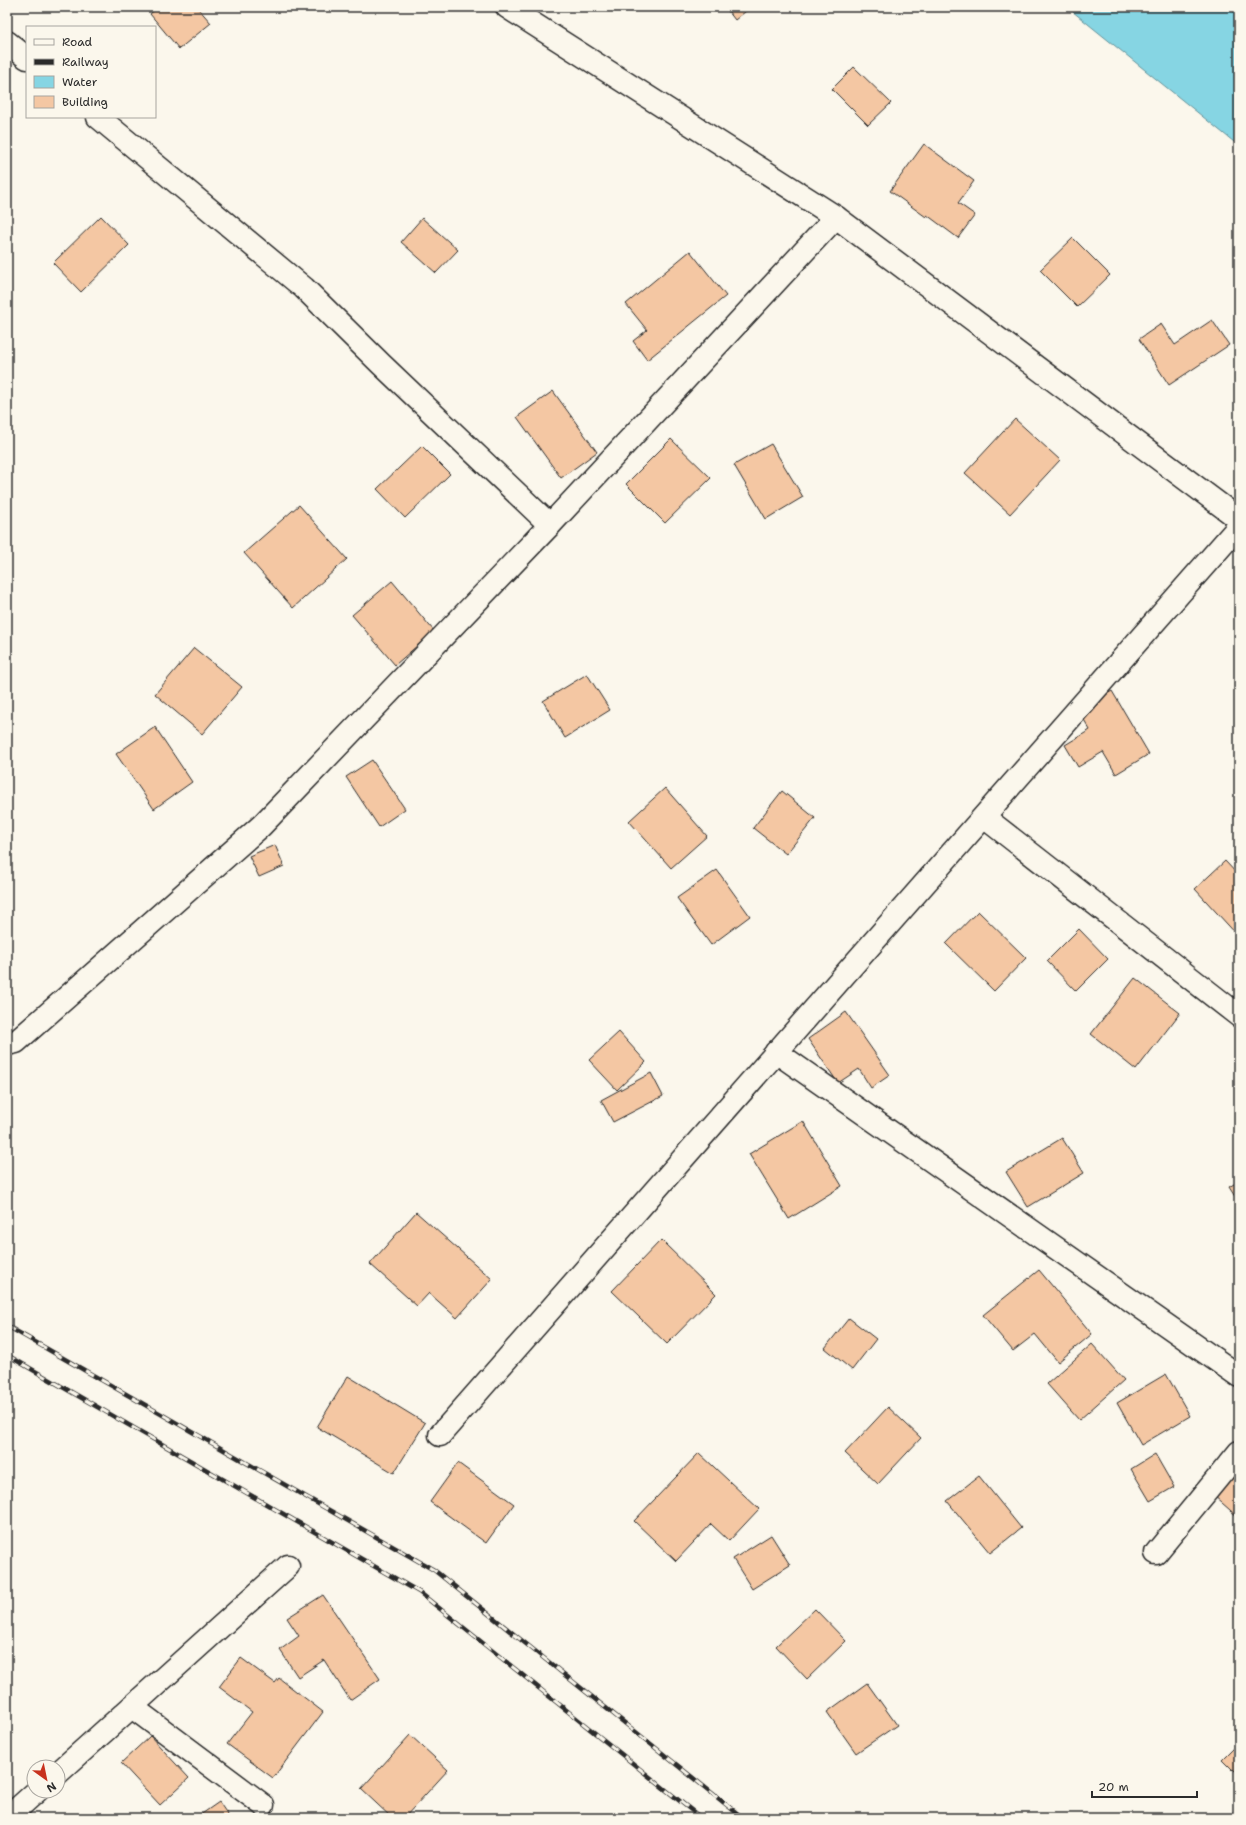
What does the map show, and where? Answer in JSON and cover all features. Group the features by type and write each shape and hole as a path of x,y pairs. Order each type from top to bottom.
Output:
{"street":[{"path":"507,7 836,217 1239,519"},
{"path":"7,42 26,57"},
{"path":"99,118 304,288 387,370 550,524"},
{"path":"7,1044 16,1042 261,826 550,524 836,217"},
{"path":"440,1435 1239,526"},
{"path":"984,817 1239,1016"},
{"path":"776,1052 1239,1376"},
{"path":"1156,1553 1239,1452"},
{"path":"66,1766 288,1566"},
{"path":"132,1707 264,1805"},
{"path":"7,1818 28,1799"}],"water":[{"path":"1067,7 1239,7 1239,146"}],"building":[{"path":"158,7 197,7 211,23 179,49 150,14"},
{"path":"725,7 751,7 735,20"},
{"path":"854,67 891,103 868,125 832,89"},
{"path":"924,144 974,181 958,203 975,215 958,238 927,215 926,217 890,191"},
{"path":"101,216 129,245 81,292 53,263"},
{"path":"422,218 458,250 436,273 401,242"},
{"path":"1073,238 1110,275 1077,307 1040,270"},
{"path":"690,251 726,296 647,360 633,341 647,330 626,304"},
{"path":"1212,320 1229,345 1169,385 1139,339 1161,324 1175,345"},
{"path":"553,391 597,452 561,478 517,417"},
{"path":"1015,419 1060,460 1010,514 965,473"},
{"path":"671,439 711,478 665,523 626,484"},
{"path":"771,444 803,497 766,519 734,465"},
{"path":"422,446 450,474 405,518 377,489"},
{"path":"299,505 347,559 293,608 244,553"},
{"path":"392,581 434,631 395,665 352,615"},
{"path":"194,648 242,687 202,734 155,694"},
{"path":"587,674 610,710 565,738 543,701"},
{"path":"1112,691 1149,754 1116,774 1103,752 1078,767 1065,745 1090,730 1079,711"},
{"path":"155,727 192,782 154,809 116,754"},
{"path":"372,760 405,809 379,827 346,777"},
{"path":"665,788 707,836 671,868 629,821"},
{"path":"782,791 815,818 786,854 753,828"},
{"path":"275,845 284,866 259,877 249,856"},
{"path":"1225,861 1239,876 1239,937 1195,889"},
{"path":"717,870 750,916 711,945 677,898"},
{"path":"978,911 1026,958 994,991 946,944"},
{"path":"1079,929 1108,959 1076,991 1047,961"},
{"path":"1135,978 1180,1013 1136,1070 1091,1034"},
{"path":"846,1012 890,1075 871,1088 859,1069 838,1083 808,1039"},
{"path":"619,1032 646,1062 617,1090 589,1060"},
{"path":"651,1073 663,1096 613,1122 601,1100"},
{"path":"803,1121 842,1186 789,1219 749,1154"},
{"path":"1062,1138 1084,1173 1028,1207 1006,1172"},
{"path":"1239,1181 1239,1203 1229,1187"},
{"path":"416,1212 492,1279 457,1318 429,1293 417,1306 370,1264"},
{"path":"661,1240 716,1294 667,1344 612,1291"},
{"path":"1039,1270 1092,1334 1058,1362 1035,1334 1013,1351 983,1315"},
{"path":"849,1318 876,1339 852,1370 825,1348"},
{"path":"1092,1344 1124,1380 1079,1420 1047,1384"},
{"path":"1166,1374 1190,1416 1141,1445 1117,1403"},
{"path":"348,1376 425,1423 394,1473 317,1427"},
{"path":"888,1407 921,1438 878,1484 845,1453"},
{"path":"699,1453 759,1509 729,1541 711,1524 676,1561 634,1521"},
{"path":"1155,1454 1174,1487 1150,1501 1131,1469"},
{"path":"458,1463 514,1504 486,1543 430,1502"},
{"path":"1239,1466 1239,1518 1213,1495"},
{"path":"979,1476 1021,1528 990,1553 947,1501"},
{"path":"771,1535 790,1565 752,1589 733,1559"},
{"path":"323,1595 380,1679 350,1700 324,1660 298,1677 280,1650 299,1636 287,1618"},
{"path":"815,1609 846,1641 807,1679 776,1646"},
{"path":"241,1658 275,1683 279,1678 323,1712 273,1778 227,1744 252,1712 219,1687"},
{"path":"867,1683 897,1725 856,1753 827,1712"},
{"path":"410,1735 448,1770 404,1818 392,1818 361,1789"},
{"path":"150,1736 189,1778 160,1805 121,1763"},
{"path":"1239,1742 1239,1776 1222,1759"},
{"path":"219,1802 230,1818 196,1818"}],"railway":[{"path":"7,1326 434,1570 743,1818"},
{"path":"7,1355 419,1592 701,1818"}]}
